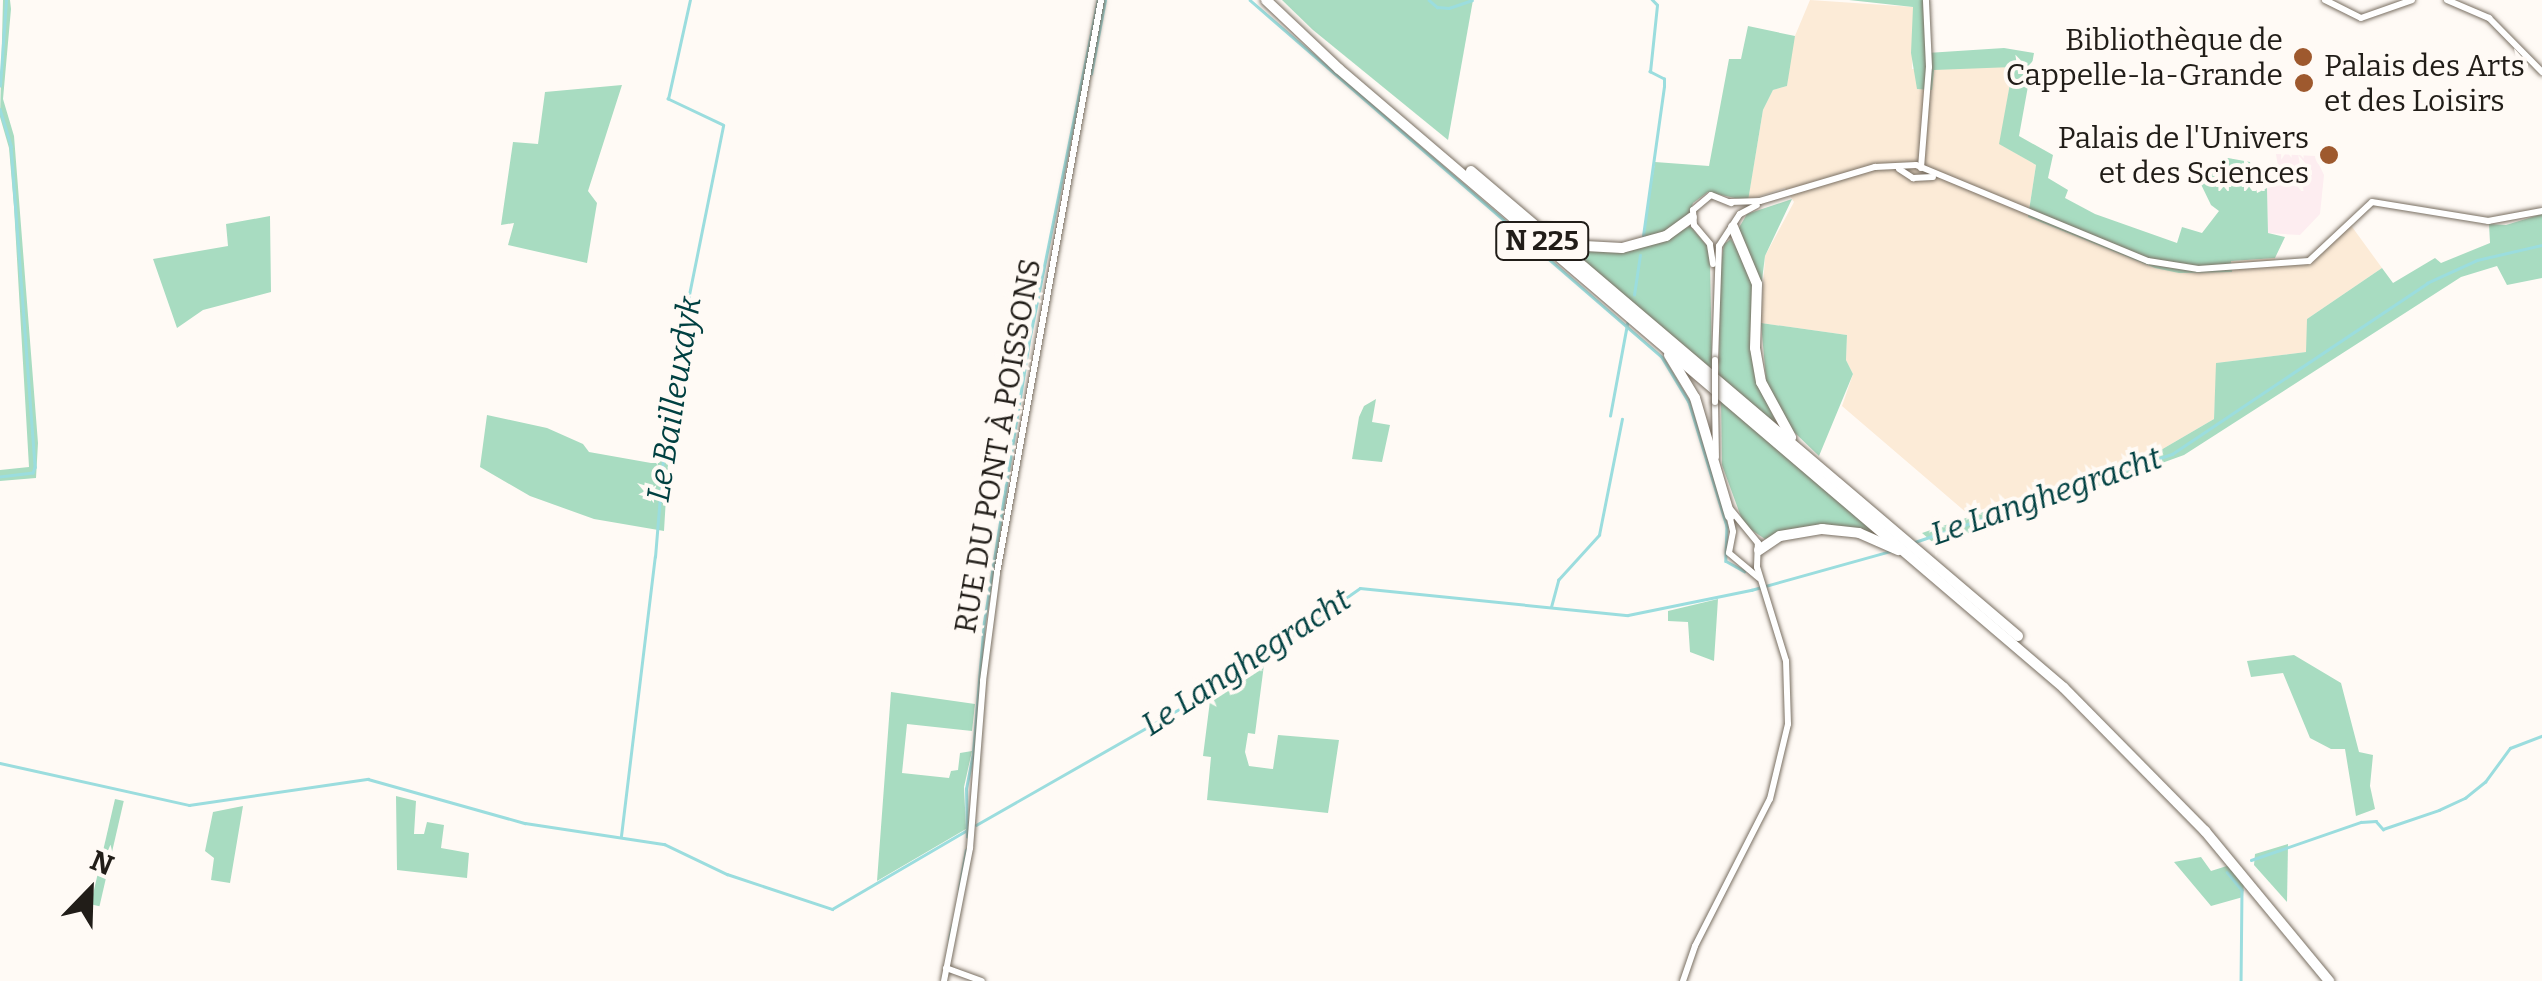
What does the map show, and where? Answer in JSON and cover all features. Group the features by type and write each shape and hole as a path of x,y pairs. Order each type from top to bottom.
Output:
{"highway":[{"name":"N 225","path":"1263,0 2070,693 2163,786 2261,894 2329,981"},
{"name":"N 225","path":"1276,0 1845,489 1901,546 2034,651 2143,755 2240,860 2338,981"},
{"path":"1488,186 1550,232 1591,247 1644,244 1673,232 1692,217"},
{"path":"1734,224 1756,284 1756,356 1766,399 1786,432 1845,489"},
{"path":"1616,304 1669,356 1690,386 1730,516"},
{"path":"1758,552 1780,536 1822,529 1850,531 1901,546"}],"street":[{"path":"1915,170 1929,72 1926,0"},
{"path":"2325,0 2357,18 2412,0"},
{"path":"2447,0 2486,16 2542,72"},
{"name":"RUE DU PONT À POISSONS","path":"947,974 972,828 996,582 1101,2"},
{"path":"1714,286 1722,237 1745,210 1888,166 1946,180 2148,261 2190,269 2309,261 2370,203 2488,221 2542,210"},
{"path":"1683,981 1695,946 1768,803 1782,758 1788,678 1782,638 1767,592 1743,562 1728,552 1733,535 1716,458 1712,249 1692,217 1696,204 1707,196 1730,202 1783,196"},
{"path":"1730,202 1734,224"},
{"path":"1705,237 1722,237"},
{"path":"1723,490 1737,521 1750,533 1758,552 1762,583"},
{"path":"1733,535 1750,533"},
{"path":"1743,562 1758,552"},
{"path":"947,974 980,981"}],"shaded area":[{"path":"1810,0 1914,7 1912,69 2013,66 2000,144 2036,165 2028,217 2155,268 2195,273 2232,271 2231,261 2275,258 2276,266 2309,264 2350,224 2382,268 2307,319 2307,352 2217,363 2214,419 2154,454 1968,514 1842,406 1853,374 1846,360 1847,335 1761,323 1765,256 1794,202 1785,188 1748,200 1763,110 1773,90 1787,86 1792,43"},
{"path":"2276,154 2315,156 2324,175 2320,214 2300,235 2268,233 2267,188 2281,185"}],"green space":[{"path":"3,0 10,0 11,9 3,99 14,136 38,443 36,478 0,481 0,470 29,467 14,207 9,148 0,117"},
{"path":"1282,0 1473,0 1448,140 1313,30"},
{"path":"1849,0 1923,0 1927,53 2004,48 2034,53 2019,136 2053,155 2048,178 2068,190 2065,198 2095,214 2177,243 2182,227 2202,233 2219,211 2211,205 2196,174 2228,158 2250,162 2257,193 2267,188 2268,233 2285,237 2275,258 2231,261 2232,272 2179,273 2155,268 2028,217 2036,165 1999,144 2013,67 1934,70 1932,90 1917,89 1911,53 1913,7"},
{"path":"1748,26 1795,36 1787,86 1773,90 1763,110 1748,201 1708,192 1693,203 1687,221 1643,241 1655,162 1709,166 1729,59 1741,59"},
{"path":"622,85 588,191 597,203 587,263 508,245 514,223 501,225 513,142 538,144 545,92"},
{"path":"1792,199 1765,256 1761,288 1737,231 1747,214"},
{"path":"2542,214 2542,278 2507,285 2497,266 2461,277 2184,455 1936,545 1922,533 2154,454 2214,419 2216,363 2306,352 2307,319 2382,268 2393,283 2435,258 2441,263 2490,243 2489,224 2506,225"},
{"path":"270,216 271,292 203,310 177,328 153,259 228,246 226,224"},
{"path":"1690,226 1707,246 1710,259 1712,369 1557,239 1592,250 1650,245"},
{"path":"1731,239 1753,276 1757,379 1777,425 1719,376 1720,271 1724,244"},
{"path":"1761,323 1847,335 1846,360 1853,374 1819,456 1794,432 1767,390"},
{"path":"1376,399 1372,422 1390,425 1382,462 1352,459 1359,417 1364,406"},
{"path":"1721,399 1886,540 1823,524 1765,539 1744,525 1722,465"},
{"path":"487,415 547,428 583,444 589,452 659,463 669,448 664,531 594,519 530,496 480,467"},
{"path":"1718,599 1714,661 1690,652 1688,622 1668,621 1668,611"},
{"path":"2294,655 2341,683 2359,752 2373,755 2370,786 2375,809 2356,816 2345,749 2331,749 2310,738 2283,673 2251,677 2247,661"},
{"path":"1265,657 1255,734 1248,733 1245,752 1249,766 1273,769 1278,735 1339,740 1328,813 1207,800 1211,757 1203,756 1211,693"},
{"path":"891,692 975,704 972,731 907,724 902,773 949,778 951,771 958,770 960,753 972,751 964,787 966,829 877,881"},
{"path":"396,796 416,801 414,834 424,834 427,822 444,825 441,848 469,853 467,878 397,870"},
{"path":"115,799 124,801 99,906 91,904"},
{"path":"243,806 230,883 211,880 214,858 205,851 213,812"},
{"path":"2288,844 2287,902 2254,865 2255,854"},
{"path":"2201,857 2211,871 2230,865 2244,880 2243,897 2211,906 2174,862"}],"waterway":[{"path":"0,86 6,0"},
{"name":"Le Bailleuxdyk","path":"621,836 655,557 668,399 723,125 668,99 690,0"},
{"path":"967,837 966,789 984,622 1030,336 1098,0"},
{"path":"1091,74 1105,0"},
{"path":"1250,0 1662,357 1689,402 1727,526 1726,561 1744,571"},
{"path":"1429,0 1437,7 1449,8 1472,0"},
{"path":"1643,236 1664,86 1664,79 1650,72 1657,5 1652,0"},
{"path":"0,109 11,146 35,467 33,473 0,477"},
{"name":"Le Langhegracht","path":"1912,543 2172,454 2427,283 2477,260 2542,245"},
{"path":"1634,295 1640,255"},
{"path":"1610,416 1627,324"},
{"path":"1551,607 1558,580 1599,535 1622,419"},
{"name":"Le Langhegracht","path":"976,825 1221,685 1360,588 1628,615 1751,590 1891,551"},
{"path":"2251,860 2361,822 2376,821 2383,829 2439,810 2465,798 2485,782 2510,748 2542,736"},
{"name":"Le Langhegracht","path":"0,763 189,805 368,779 525,823 664,844 727,874 832,909 969,829"},
{"path":"959,889 966,851"},
{"path":"2227,872 2242,890 2241,981"},
{"path":"949,939 952,926"}],"place":[{"name":"Bibliothèque de Cappelle-la-Grande","path":"2303,57"},
{"name":"Palais des Arts et des Loisirs","path":"2304,83"},
{"name":"Palais de l'Univers et des Sciences","path":"2329,155"}]}
